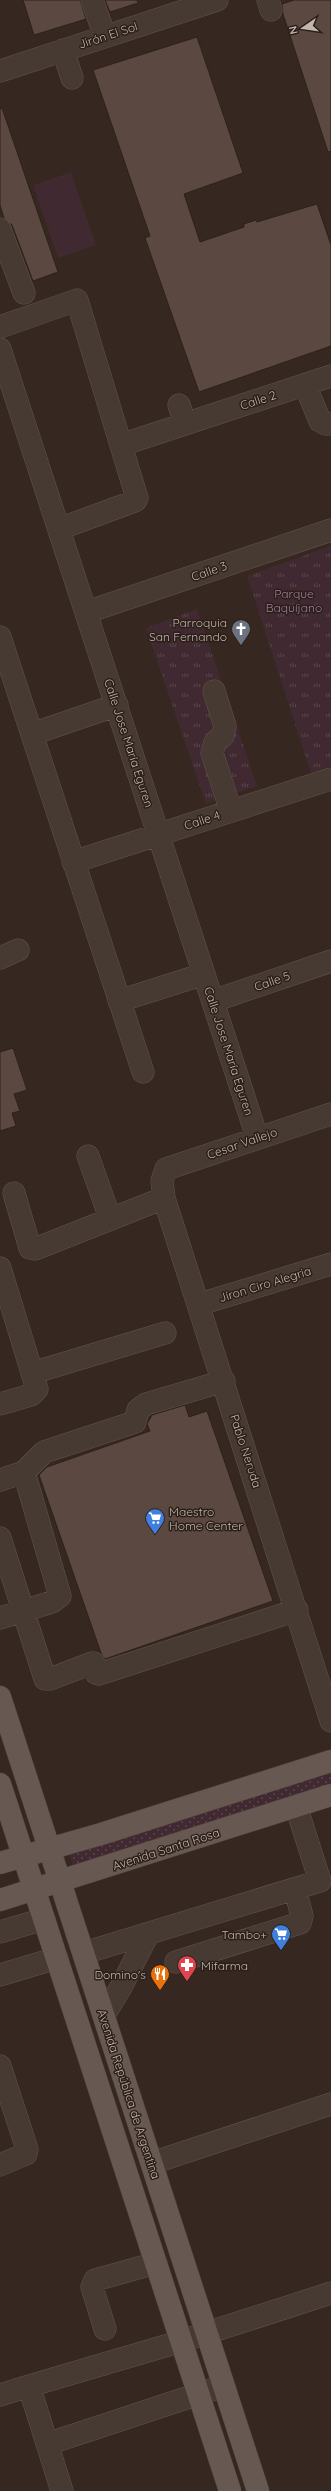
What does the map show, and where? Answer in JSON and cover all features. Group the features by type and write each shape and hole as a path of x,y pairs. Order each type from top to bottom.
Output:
{"main road":[{"name":"Avenida República de Argentina","path":"2,1709 61,1882 152,2163 205,2333 258,2491"},
{"path":"0,1863 50,1849 331,1761"},
{"path":"0,1784 5,1817 24,1857 230,2491"},
{"name":"Avenida Santa Rosa","path":"0,1900 61,1882 331,1795"}],"street":[{"path":"92,0 105,36"},
{"name":"Jirón El Sol","path":"1,66 63,50 217,0"},
{"path":"63,50 72,78"},
{"path":"0,229 24,293"},
{"path":"0,326 77,300 137,500 59,529"},
{"name":"Calle Jose María Eguren","path":"0,348 257,1137"},
{"name":"Calle 2","path":"121,445 182,414 305,385 331,376"},
{"path":"305,385 320,421 325,424 331,424"},
{"name":"Calle 3","path":"87,612 331,530"},
{"path":"0,637 119,1001 144,1072"},
{"path":"214,691 225,726 223,736 215,742 212,753 231,811"},
{"path":"32,734 117,705"},
{"name":"Calle 4","path":"73,862 331,779"},
{"name":"Calle 5","path":"213,1001 331,961"},
{"path":"119,1001 204,974"},
{"name":"Cesar Vallejo","path":"163,1190 166,1169 257,1137 331,1114"},
{"path":"88,1156 110,1218"},
{"path":"14,1193 30,1248 40,1248 110,1218 163,1190"},
{"name":"Pablo Neruda","path":"163,1190 331,1721"},
{"name":"Jíron Ciro Alegria","path":"200,1304 331,1264"},
{"path":"0,1268 36,1389 34,1393 0,1404"},
{"path":"32,1373 165,1333"},
{"path":"0,1480 24,1472 44,1452 135,1422 138,1410 146,1404 224,1381"},
{"path":"0,1618 52,1602 60,1596 24,1472"},
{"path":"0,1538 24,1610 42,1674 45,1679 50,1679 92,1663 94,1663 96,1673 99,1674 297,1610"},
{"path":"84,1953 325,1879 296,1806"},
{"path":"176,1962 300,1923 302,1916 295,1889"},
{"path":"0,1932 44,1919"},
{"path":"104,2015 121,1987 148,1934"},
{"path":"0,1975 57,1958"},
{"path":"0,2066 27,2148 26,2154 19,2159 0,2165"},
{"path":"152,2163 331,2104"},
{"path":"105,2329 92,2287 95,2280 156,2263"},
{"path":"0,2395 182,2341 331,2293"},
{"path":"29,2386 62,2491"},
{"path":"47,2444 223,2386"}],"green space":[{"path":"71,172 96,245 58,258 33,185"},
{"name":"Parque Baquíjano","path":"331,546 331,766 311,773 247,576"},
{"path":"197,609 257,786 206,804 146,628"},
{"path":"331,1767 331,1786 73,1866 67,1848"}],"building":[{"path":"23,0 80,0 86,19 34,35"},
{"path":"105,0 137,0 138,3 110,12"},
{"path":"294,0 331,0 331,151 328,152 283,14 282,4"},
{"path":"197,37 243,173 184,194 200,242 244,227 244,224 256,220 257,222 317,204 331,245 331,346 199,392 145,238 150,236 93,70"},
{"path":"2,108 58,272 33,281 12,225 4,218 0,205 0,109"},
{"path":"13,1048 27,1090 14,1094 20,1111 12,1113 16,1126 0,1131 0,1052"},
{"name":"Maestro Home Center","path":"185,1405 189,1417 207,1411 273,1601 105,1659 101,1653 39,1475 47,1467 150,1431 147,1424 152,1415"}],"place":[{"name":"Parroquia San Fernando","path":"241,646"},
{"name":"Maestro Home Center","path":"155,1535"},
{"name":"Tambo+","path":"281,1951"},
{"name":"Mifarma","path":"187,1982"},
{"name":"Domino's","path":"160,1991"}]}
